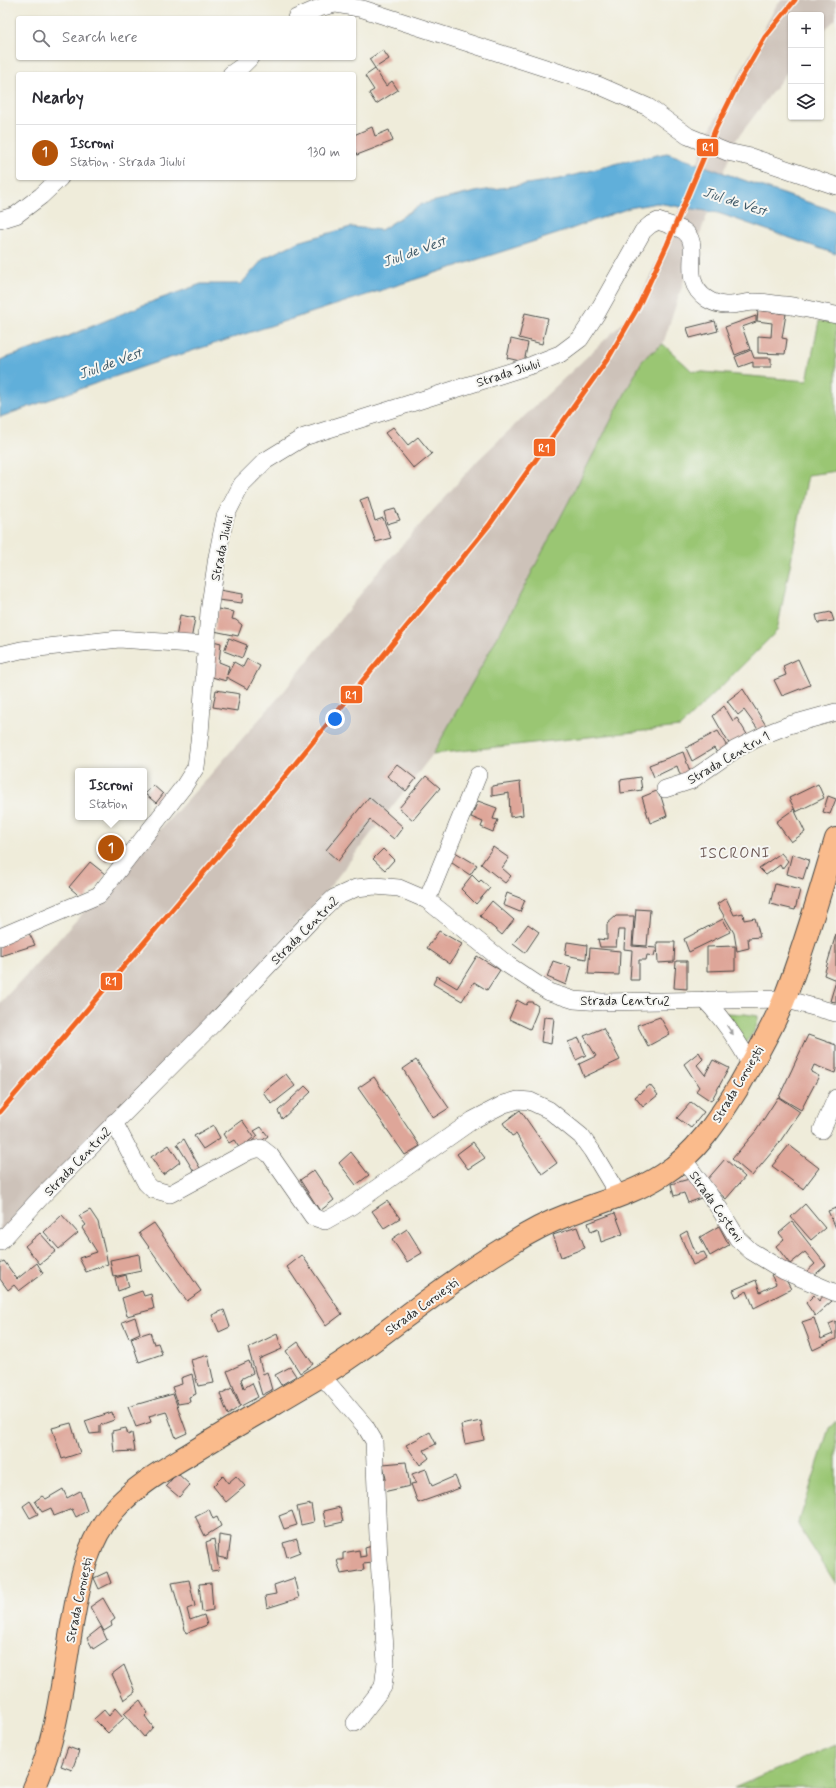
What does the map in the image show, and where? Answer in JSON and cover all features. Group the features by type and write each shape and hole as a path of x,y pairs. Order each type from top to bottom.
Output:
{"main road":[{"name":"Strada Coroiești","path":"34,1788 41,1773 50,1746 81,1576 90,1547 103,1524 131,1493 230,1429 322,1376 433,1297 514,1242 542,1226 619,1196 660,1177 684,1160 721,1114 751,1065 784,999 807,933 836,839"}],"street":[{"path":"301,16 319,8 335,4 363,9 598,85 648,107 688,136 727,152 751,157 836,186"},
{"path":"234,72 248,60"},
{"path":"0,220 16,215 41,196 58,180"},
{"name":"Strada Jiului","path":"0,937 99,895 184,786 196,767 200,733 206,645 217,557 225,517 242,484 265,461 304,437 532,365 560,354 580,339 597,313 643,231 650,224 658,222 684,231 692,247 691,275 694,288 708,300 729,306 754,302 787,306 836,315"},
{"path":"0,656 21,650 119,639 206,645"},
{"name":"Strada Centru 1","path":"665,789 690,781 736,750 766,734 789,725 836,712"},
{"path":"427,900 478,775"},
{"name":"Strada Centru2","path":"0,1242 114,1122 216,1021 314,917 334,898 356,888 375,886 399,888 427,900 508,965 549,992 574,1000 602,1002 784,999 836,1013"},
{"path":"705,1000 721,1017 738,1041 751,1065"},
{"path":"114,1122 146,1183 152,1189 170,1194 249,1151 261,1148 270,1155 313,1217 325,1221 350,1206 473,1120 504,1104 518,1100 530,1101 549,1110 581,1136 592,1151 619,1196"},
{"path":"822,1130 834,1105"},
{"name":"Strada Coșteni","path":"684,1160 719,1208 738,1239 751,1251 784,1271 836,1293"},
{"path":"322,1376 365,1426 374,1442 379,1560 386,1663 382,1687 355,1723"}],"shaded area":[{"path":"782,0 836,0 836,19 824,30 824,12 788,12 788,71 736,140 696,244 663,344 643,359 509,616 433,754 325,893 0,1246 0,1003 211,774 285,690 377,573 479,459 631,315 669,237 710,129 777,4"}],"green space":[{"path":"819,321 836,323 836,471 808,475 777,631 680,727 433,754 509,616 643,359 663,344 692,371 807,381"},
{"path":"726,1013 758,1016 754,1031 744,1044"},
{"path":"836,1421 836,1584 798,1525 829,1428"},
{"path":"836,1744 836,1788 734,1788"}],"water":[{"name":"Jiul de Vest","path":"667,153 836,211 836,254 718,213 657,203 629,208 557,234 148,365 0,417 0,360 64,338 143,305 201,284 241,284 264,258 298,242 351,227 381,230 422,204 480,191 560,179 618,163"}],"building":[{"path":"383,50 389,59 375,68 369,59"},
{"path":"375,69 386,86 392,81 398,90 376,104 369,93 374,90 365,76"},
{"path":"372,127 375,136 389,130 393,141 357,155 356,134"},
{"path":"758,310 786,314 782,338 787,339 785,354 758,353 758,336 771,337 772,323 757,321"},
{"path":"525,313 548,318 542,344 519,338"},
{"path":"756,316 756,322 742,327 750,349 735,355 725,327"},
{"path":"715,321 718,331 690,338 687,328"},
{"path":"511,339 528,343 524,362 507,358"},
{"path":"751,350 754,358 771,358 771,367 753,367 753,362 739,367 735,357"},
{"path":"393,427 408,445 418,437 432,454 414,469 385,433"},
{"path":"368,497 375,521 383,518 391,538 376,542 360,500"},
{"path":"395,509 400,520 387,524 384,512"},
{"path":"219,590 243,594 242,603 218,600"},
{"path":"218,609 234,612 232,619 236,620 242,625 238,636 214,631"},
{"path":"831,612 834,621 818,623 816,615"},
{"path":"180,615 195,618 191,640 176,638"},
{"path":"229,638 247,645 242,658 224,651"},
{"path":"213,641 221,643 219,662 229,666 227,675 234,662 243,667 247,659 260,666 248,689 226,677 226,681 212,677"},
{"path":"798,659 810,685 782,696 774,680 786,675 783,666"},
{"path":"743,689 767,727 760,732 744,710 738,715 727,701"},
{"path":"216,690 240,694 237,711 213,707"},
{"path":"724,706 733,721 737,718 748,736 731,747 713,716"},
{"path":"718,731 729,750 719,756 714,748 692,761 686,748"},
{"path":"683,752 691,774 681,777 677,766 654,777 649,765"},
{"path":"397,764 416,779 406,791 387,776"},
{"path":"426,776 440,788 413,820 399,808"},
{"path":"640,777 642,790 621,793 620,780"},
{"path":"520,782 523,815 510,817 509,793 492,796 492,786"},
{"path":"818,784 824,798 796,812 789,798"},
{"path":"153,785 163,794 156,803 147,796 147,792"},
{"path":"659,790 667,816 650,823 642,797"},
{"path":"828,796 836,799 830,814 823,812"},
{"path":"369,797 403,827 394,839 370,820 338,861 326,850"},
{"path":"478,801 497,808 493,819 498,820 493,832 481,827 483,822 471,817"},
{"path":"794,809 805,832 791,842 776,822"},
{"path":"113,836 128,848 119,859 113,854 106,862 98,855"},
{"path":"493,847 509,858 502,868 511,876 505,883 481,864"},
{"path":"383,849 394,860 385,870 373,859"},
{"path":"455,852 477,865 470,875 449,861"},
{"path":"781,853 788,861 782,869 780,865 766,875 759,868"},
{"path":"792,854 809,860 803,879 787,874"},
{"path":"90,862 105,874 84,900 69,887"},
{"path":"472,875 479,882 481,880 490,888 476,904 461,889"},
{"path":"775,884 800,890 795,910 770,904"},
{"path":"507,893 525,900 520,912 503,905"},
{"path":"726,898 734,915 743,913 744,920 755,918 760,937 748,938 749,948 737,951 734,933 717,904"},
{"path":"492,901 514,920 502,935 480,916"},
{"path":"636,909 650,910 647,946 633,945"},
{"path":"616,916 634,916 632,946 656,948 654,956 647,955 646,960 639,960 639,980 630,980 632,950 624,949 625,930 618,930 616,947 600,947 598,939 607,940 607,924"},
{"path":"723,919 730,932 689,952 684,939"},
{"path":"528,924 539,932 525,953 513,944"},
{"path":"28,931 35,945 0,956 0,942"},
{"path":"439,931 462,944 450,964 427,948"},
{"path":"836,934 836,980 824,975"},
{"path":"567,942 587,945 586,959 565,955"},
{"path":"657,942 675,942 674,962 658,963"},
{"path":"735,946 735,970 707,971 707,947"},
{"path":"590,948 620,951 619,975 588,974"},
{"path":"477,956 500,970 487,990 474,982 462,1001 433,984 437,976 457,988"},
{"path":"553,961 571,967 566,985 547,977"},
{"path":"676,961 687,961 687,989 674,988"},
{"path":"836,981 836,1002 830,1001"},
{"path":"517,1000 526,1005 528,1002 532,1002 538,1006 530,1029 509,1019"},
{"path":"544,1017 554,1018 551,1044 541,1042"},
{"path":"660,1017 670,1034 648,1046 637,1025"},
{"path":"603,1028 620,1060 584,1077 579,1064 596,1056 584,1036"},
{"path":"808,1035 836,1045 836,1069 835,1073 814,1065 811,1072 819,1076 801,1110 779,1097"},
{"path":"579,1038 586,1055 576,1060 568,1042"},
{"path":"699,1052 703,1059 697,1065 705,1075 713,1060 729,1068 711,1101 696,1091 699,1087 684,1064"},
{"path":"416,1060 449,1108 433,1118 403,1069"},
{"path":"286,1074 295,1086 272,1104 263,1092"},
{"path":"374,1077 420,1146 405,1155 358,1088"},
{"path":"650,1085 658,1095 643,1107 635,1097"},
{"path":"305,1086 311,1092 282,1119 278,1111"},
{"path":"778,1097 800,1112 777,1146 752,1176 732,1159 756,1131"},
{"path":"691,1102 704,1112 691,1128 677,1118"},
{"path":"520,1110 557,1163 542,1174 516,1134 512,1136 503,1123"},
{"path":"242,1120 254,1137 240,1149 234,1140 229,1143 223,1134"},
{"path":"213,1125 220,1138 203,1149 194,1136"},
{"path":"261,1127 268,1136 254,1147 251,1142 258,1136 254,1131"},
{"path":"184,1139 201,1170 195,1173 177,1144"},
{"path":"473,1142 485,1158 468,1169 457,1154"},
{"path":"169,1145 180,1162 163,1175 151,1157"},
{"path":"789,1145 819,1168 803,1189 772,1166"},
{"path":"351,1152 369,1175 356,1185 339,1163"},
{"path":"725,1159 745,1177 726,1199 706,1181"},
{"path":"314,1170 334,1200 320,1211 300,1180"},
{"path":"693,1178 701,1198 688,1203 684,1193 674,1196 671,1184"},
{"path":"387,1201 400,1218 384,1228 372,1211"},
{"path":"805,1204 825,1228 811,1240 791,1217"},
{"path":"836,1208 836,1228 828,1211"},
{"path":"90,1210 98,1222 108,1264 86,1272 79,1258 97,1252 82,1228 86,1225 79,1216"},
{"path":"615,1213 623,1234 601,1242 598,1229 591,1232 588,1223"},
{"path":"62,1215 78,1233 59,1249 44,1232"},
{"path":"792,1222 826,1265 810,1279 805,1273 815,1264 805,1252 790,1264 776,1246 784,1239 779,1233"},
{"path":"154,1223 201,1291 187,1301 139,1233"},
{"path":"719,1226 729,1245 710,1256 700,1237"},
{"path":"577,1227 585,1248 561,1257 553,1235"},
{"path":"407,1229 422,1253 407,1262 392,1239"},
{"path":"687,1231 696,1254 704,1252 707,1258 693,1265 680,1235"},
{"path":"40,1233 56,1251 40,1264 25,1246"},
{"path":"139,1254 141,1271 113,1277 110,1260"},
{"path":"302,1255 342,1314 326,1326 287,1267"},
{"path":"4,1261 17,1279 37,1263 43,1273 19,1291 14,1285 8,1290 0,1279 0,1263"},
{"path":"781,1271 791,1289 754,1308 747,1291 736,1297 733,1290 756,1280 760,1292 776,1284 771,1275"},
{"path":"126,1275 129,1287 118,1291 115,1278"},
{"path":"142,1291 144,1296 151,1294 154,1309 127,1316 122,1298"},
{"path":"814,1295 819,1301 824,1295 832,1301 815,1316 806,1303"},
{"path":"224,1310 230,1327 219,1332 212,1315"},
{"path":"135,1317 140,1333 129,1338 122,1322"},
{"path":"814,1318 821,1339 833,1334 829,1324 836,1321 836,1339 813,1350 802,1322"},
{"path":"150,1332 154,1344 158,1343 162,1354 139,1362 131,1338"},
{"path":"277,1334 282,1349 259,1359 263,1374 267,1372 272,1390 262,1395 248,1348"},
{"path":"298,1342 313,1364 300,1373 286,1351"},
{"path":"208,1355 214,1383 198,1386 191,1360"},
{"path":"249,1361 253,1373 241,1379 244,1388 252,1383 258,1397 241,1406 227,1371"},
{"path":"290,1367 296,1376 281,1385 275,1375"},
{"path":"192,1374 196,1394 189,1397 190,1402 178,1404 172,1387 182,1384 181,1378"},
{"path":"232,1388 240,1406 228,1415 220,1394"},
{"path":"173,1394 187,1433 176,1438 166,1411 149,1416 151,1422 136,1427 128,1407"},
{"path":"112,1412 114,1420 100,1425 100,1433 90,1434 85,1421"},
{"path":"481,1421 484,1440 465,1444 461,1425"},
{"path":"71,1423 80,1453 62,1459 52,1428"},
{"path":"126,1428 128,1435 132,1433 135,1451 114,1452 112,1431"},
{"path":"430,1432 436,1444 424,1450 429,1458 420,1465 406,1445"},
{"path":"406,1462 410,1486 383,1492 381,1479 386,1479 383,1464"},
{"path":"426,1469 432,1486 455,1476 460,1488 418,1503 411,1484 416,1483 412,1474"},
{"path":"177,1473 190,1485 179,1497 166,1486"},
{"path":"223,1476 228,1483 236,1476 245,1486 226,1502 213,1486"},
{"path":"63,1489 67,1498 80,1491 87,1511 76,1517 72,1509 54,1516 51,1508 42,1512 35,1501 42,1496 46,1499"},
{"path":"30,1501 38,1514 30,1518 23,1506"},
{"path":"311,1504 314,1522 301,1525 297,1507"},
{"path":"340,1507 343,1522 326,1526 323,1511"},
{"path":"209,1509 213,1519 217,1517 221,1526 205,1536 195,1516"},
{"path":"292,1511 297,1525 284,1529 279,1516"},
{"path":"219,1535 231,1537 228,1559 218,1557"},
{"path":"214,1539 219,1570 211,1571 206,1542"},
{"path":"297,1539 300,1552 287,1557 283,1543"},
{"path":"372,1546 373,1563 363,1564 364,1570 341,1574 337,1560 343,1560 343,1553 359,1550 360,1557 366,1556 365,1548"},
{"path":"107,1572 111,1583 99,1589 94,1578"},
{"path":"294,1578 299,1598 267,1608 265,1596 276,1594 274,1585"},
{"path":"189,1580 195,1606 187,1609 190,1620 204,1615 207,1625 186,1633 172,1583"},
{"path":"211,1583 213,1610 202,1612 199,1584"},
{"path":"103,1598 115,1619 111,1622 112,1626 104,1631 90,1607"},
{"path":"101,1627 107,1640 93,1649 87,1638"},
{"path":"124,1665 135,1692 124,1700 112,1674"},
{"path":"140,1700 148,1713 145,1716 153,1727 144,1737 124,1714"},
{"path":"115,1708 124,1718 108,1733 94,1719 104,1710 109,1716"},
{"path":"68,1747 79,1751 72,1770 61,1766"}],"transit line":[{"name":"R1","path":"0,1112 273,791 490,524 609,357 638,307 667,245 716,128 739,82 765,37 795,0"}],"place":[{"name":"Iscroni","path":"111,848"}],"district":[{"name":"ISCRONI","path":"735,853"}]}
